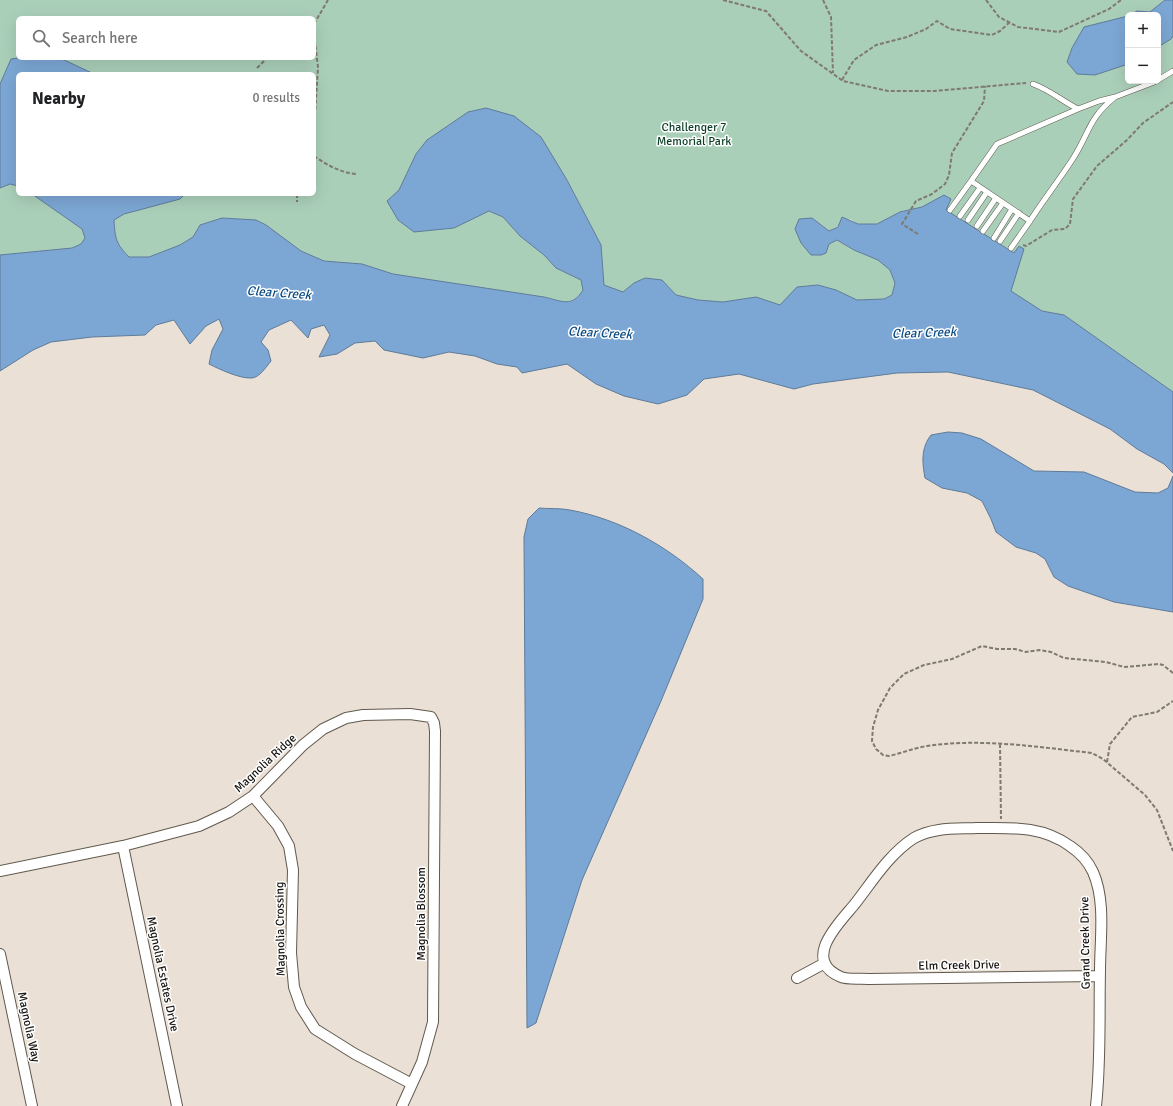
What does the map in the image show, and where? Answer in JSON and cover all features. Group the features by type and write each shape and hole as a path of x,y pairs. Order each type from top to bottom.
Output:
{"street":[{"name":"Magnolia Ridge","path":"0,871 123,846 199,826 229,812 253,796 303,745 322,729 340,721 363,715 410,714 431,717"},
{"name":"Magnolia Blossom","path":"402,1106 422,1062 433,1022 435,731 434,723 431,717"},
{"name":"Magnolia Crossing","path":"253,796 278,826 289,846 293,870 291,953 294,987 301,1007 315,1029 355,1054 412,1084"},
{"name":"Grand Creek Drive","path":"825,962 823,958 826,938 899,849 915,838 937,829 1022,828 1043,832 1061,840 1080,853 1093,871 1100,900 1099,1082 1096,1106"},
{"name":"Magnolia Estates Drive","path":"123,846 177,1106"},
{"name":"Magnolia Way","path":"0,954 32,1106"},
{"name":"Elm Creek Drive","path":"825,962 828,969 841,977 869,979 1100,976"},
{"path":"797,978 825,962"}],"lane":[{"path":"1161,78 1173,71"},
{"path":"1033,84 1052,92 1066,103 1078,109"},
{"path":"950,210 997,144 1078,109 1149,84"},
{"path":"1011,248 1073,159 1093,118 1102,107 1115,97"},
{"path":"971,181 1030,221"},
{"path":"960,216 980,188"},
{"path":"968,220 987,192"},
{"path":"977,226 996,198"},
{"path":"983,231 1003,202"},
{"path":"994,238 1012,209"},
{"path":"1000,241 1019,213"}],"path":[{"path":"316,21 328,0"},
{"path":"723,0 766,12 801,51 842,80 888,91 934,91 1024,83 1033,84"},
{"path":"823,0 831,17 833,73"},
{"path":"986,0 999,17 1018,27 1059,32 1109,9 1121,0"},
{"path":"842,80 854,60 876,45 907,37 926,29 936,21 950,29 992,35 1000,31 1010,22"},
{"path":"316,50 318,67 316,98"},
{"path":"257,68 265,60"},
{"path":"918,234 902,224 914,204 932,194 944,184 949,175 952,153 984,101 985,86"},
{"path":"1020,244 1026,246 1052,230 1065,229 1070,224 1074,199 1097,166 1127,140 1143,123 1173,102"},
{"path":"316,157 326,164 349,173 357,174"},
{"path":"297,196 297,202"},
{"path":"1173,673 1163,665 1159,664 1124,667 1106,662 1070,659 1051,652 1039,650 1026,652 1015,649 982,646 952,659 924,665 904,674 890,688 878,710 873,727 872,741 876,750 882,755 889,756 928,746 962,743 1000,744 1092,753 1107,762 1145,795 1157,810 1173,851"},
{"path":"1107,762 1110,744 1132,717 1157,712 1173,701"},
{"path":"1000,744 1001,828"}],"green space":[{"name":"Challenger 7 Memorial Park","path":"0,0 1173,0 1173,392 1064,315 1042,311 1011,291 1014,253 945,210 951,199 944,196 922,207 900,212 877,224 858,224 850,219 829,231 821,224 829,244 836,240 854,250 878,260 890,270 895,283 892,295 884,299 857,300 836,290 818,285 780,305 756,297 723,302 698,300 676,295 665,283 645,278 623,292 604,285 601,245 569,183 544,143 468,112 448,126 408,173 399,190 387,201 454,228 489,211 503,217 520,236 544,255 556,268 581,280 583,290 575,299 566,302 544,297 393,274 362,264 324,261 301,251 256,220 222,218 200,225 193,237 180,245 149,257 128,257 119,244 114,226 114,220 124,214 180,199 183,196 316,196 316,72 90,72 64,60 316,60 316,16 16,16 16,58 11,59 0,84"},
{"path":"10,184 16,186 16,196 35,196 82,229 85,238 81,244 72,248 0,255 0,188"}],"water":[{"path":"1165,0 1173,0 1173,36 1161,45 1161,12 1150,12"},
{"path":"1125,17 1125,65 1095,75 1077,74 1067,62 1072,48 1084,27"},
{"path":"11,59 64,60 90,72 16,72 16,186 10,184 0,188 0,84"},
{"name":"Clear Creek","path":"486,108 514,116 541,137 567,180 601,245 604,285 623,292 634,283 645,278 662,280 676,295 698,300 723,302 756,297 780,305 797,287 818,285 836,290 857,300 884,299 892,295 895,283 890,270 878,260 854,250 837,240 829,244 826,253 821,255 811,255 801,243 795,229 799,219 812,218 829,231 838,227 842,217 858,224 877,224 900,212 922,207 944,195 951,199 946,210 1014,253 1019,246 1024,249 1011,291 1042,311 1064,315 1173,392 1173,473 1164,464 1137,449 1110,429 1033,390 948,372 897,373 813,384 794,389 739,374 704,379 687,395 658,404 624,396 596,384 567,364 522,373 517,367 497,364 475,356 449,352 423,358 384,350 375,341 355,343 337,354 319,357 330,335 324,325 311,329 308,338 291,320 269,330 261,342 268,350 271,361 258,376 247,378 209,364 212,350 223,329 219,319 206,326 190,344 174,320 156,325 145,335 92,337 51,342 33,350 0,371 0,255 72,248 81,244 85,238 82,229 35,196 183,196 180,199 124,214 114,220 117,240 121,248 129,257 149,257 180,245 193,237 200,225 222,218 256,220 266,225 301,251 324,261 362,264 393,274 544,297 566,302 575,299 583,290 581,280 556,268 544,255 520,236 503,217 489,211 454,228 414,232 398,220 387,201 399,190 416,154 427,140 468,112"},
{"path":"948,432 962,433 981,439 1034,471 1084,472 1135,492 1158,493 1168,488 1173,476 1173,612 1114,602 1068,586 1054,577 1045,559 1036,553 1016,547 996,532 982,501 967,493 942,488 925,478 923,455 925,445 931,435"},
{"path":"539,508 566,509 588,514 641,535 674,555 703,579 703,599 661,701 582,880 536,1023 527,1028 524,537 528,519"}]}
